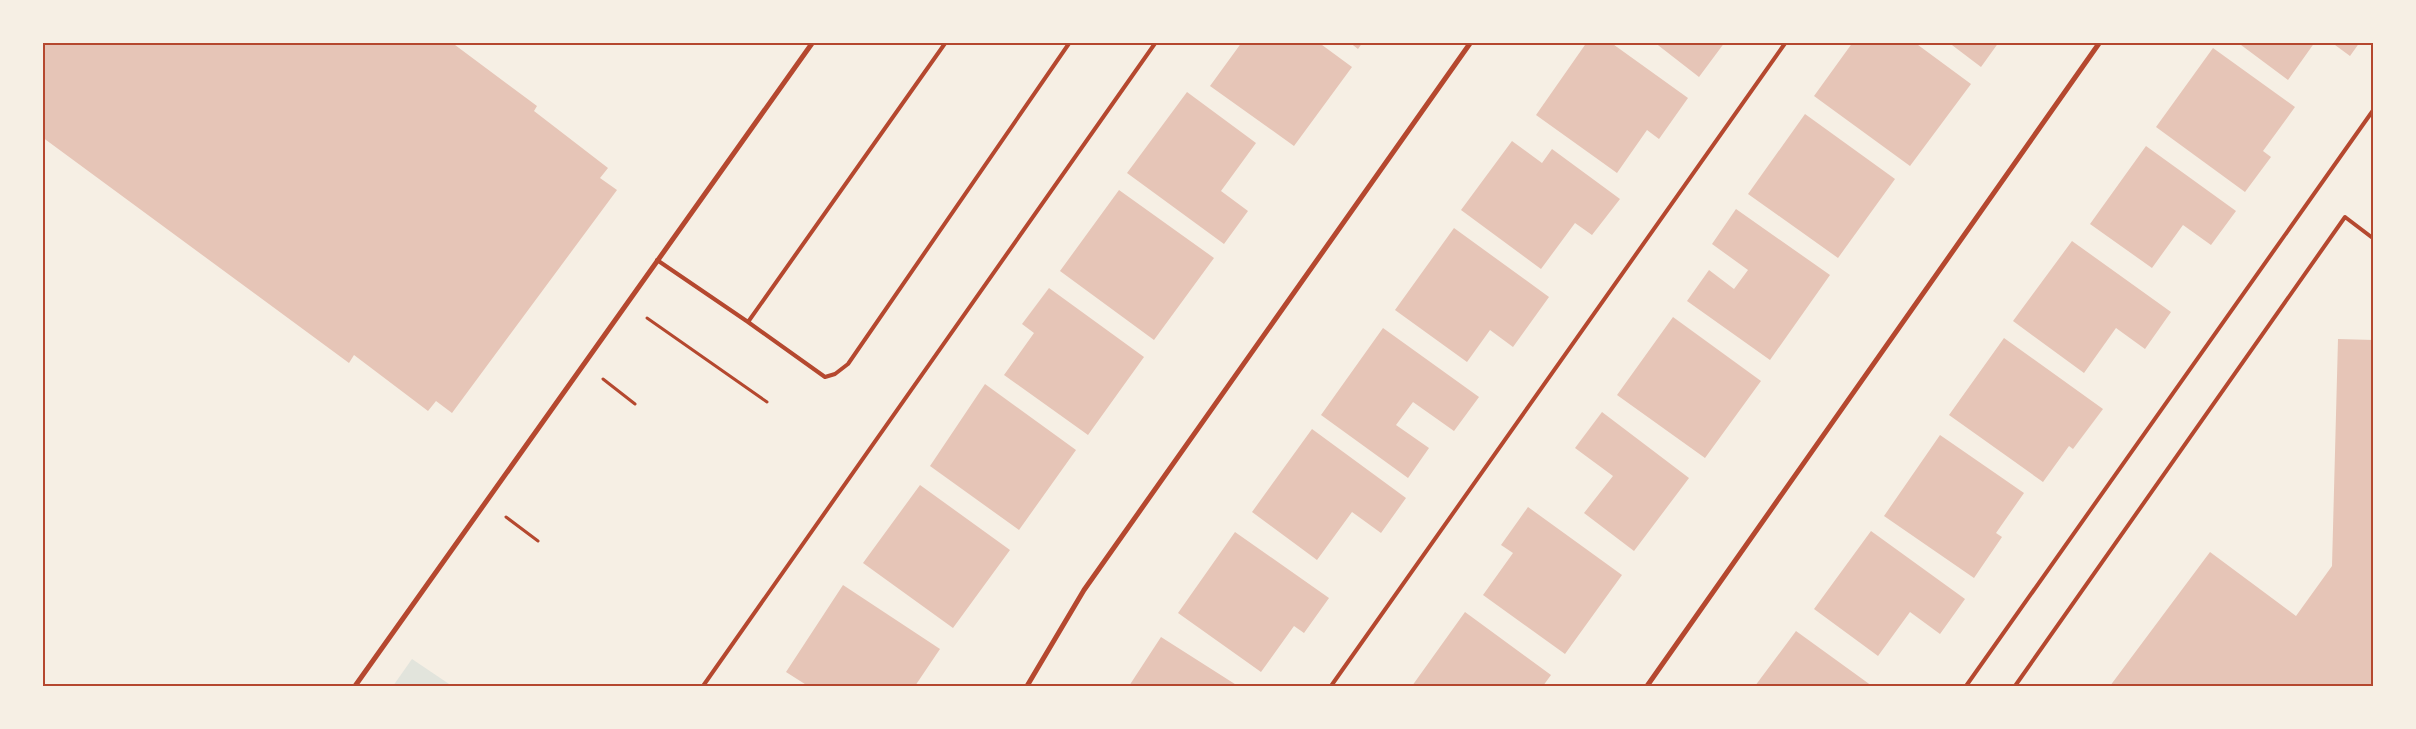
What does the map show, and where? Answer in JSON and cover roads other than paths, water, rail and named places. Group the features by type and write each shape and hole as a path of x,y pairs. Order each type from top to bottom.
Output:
{"street":[{"path":"355,686 813,42"},
{"path":"1027,686 1084,590 1471,42"},
{"path":"1647,686 2100,42"}],"lane":[{"path":"748,322 946,42"},
{"path":"657,260 825,377 835,374 848,364 1070,42"},
{"path":"703,686 1156,42"},
{"path":"1331,686 1786,42"},
{"path":"1966,686 2374,109"},
{"path":"2015,686 2345,217 2374,239"}]}
